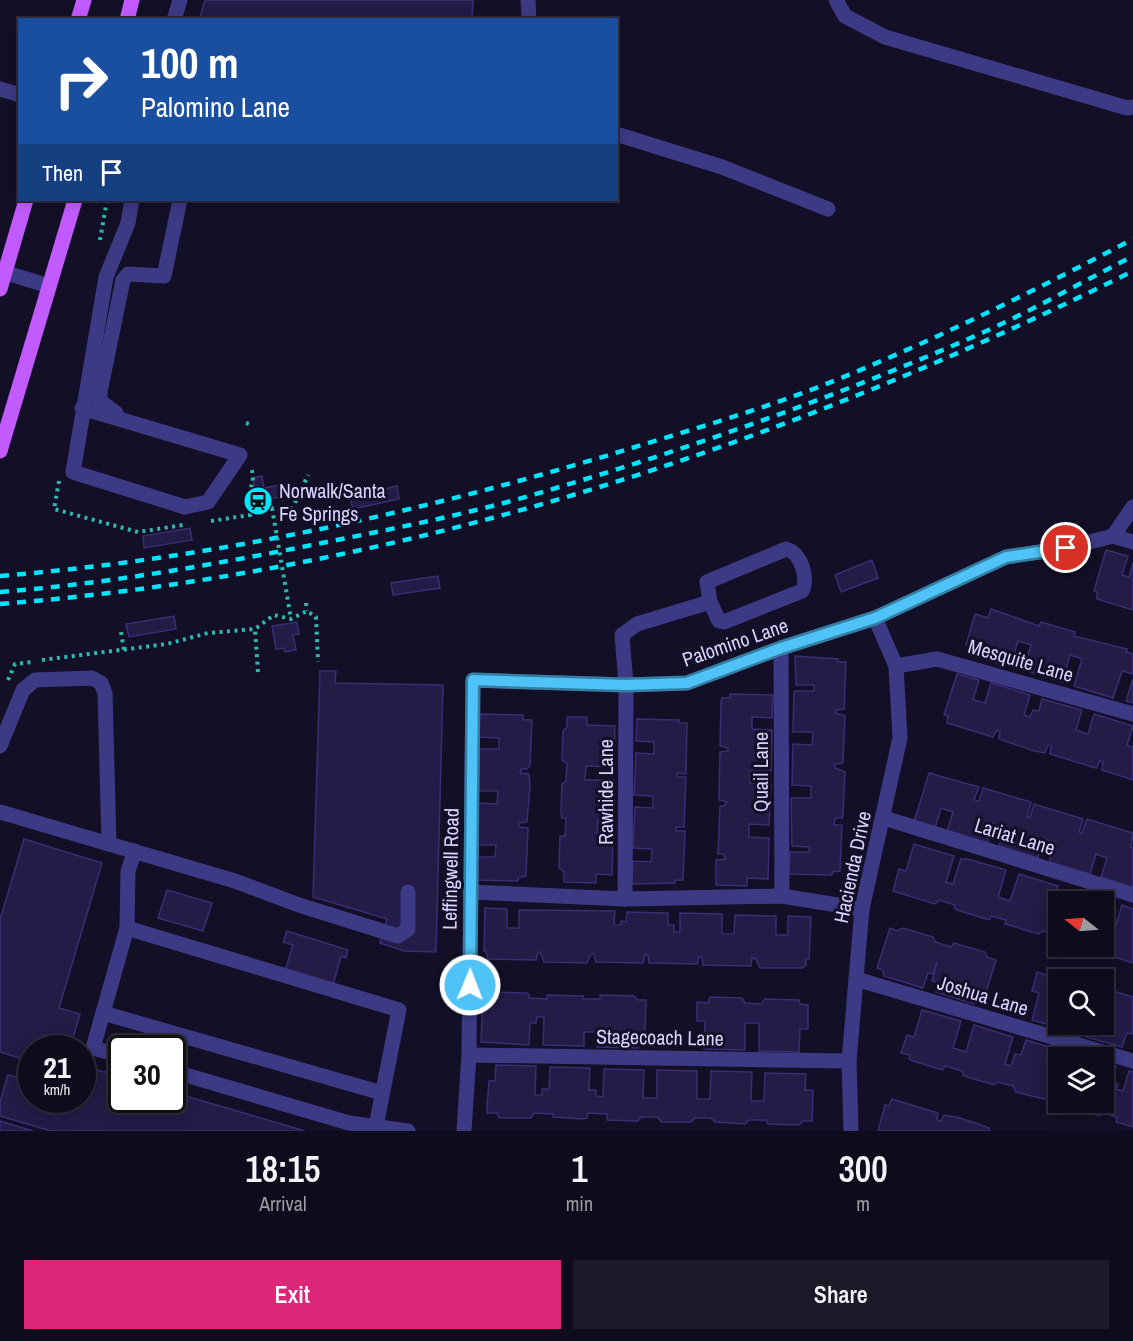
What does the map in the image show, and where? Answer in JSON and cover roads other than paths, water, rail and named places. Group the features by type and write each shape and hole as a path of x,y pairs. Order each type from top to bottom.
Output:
{"main road":[{"path":"79,18 84,0"},
{"path":"127,18 132,0"},
{"path":"0,289 2,271 26,201"},
{"path":"0,451 75,201"}],"street":[{"path":"175,18 180,0"},
{"path":"528,0 529,18"},
{"path":"836,0 845,16 885,37 1127,108 1133,107"},
{"path":"0,89 18,94"},
{"path":"618,135 722,167 828,210"},
{"path":"82,408 240,455 208,502 184,507 73,472 82,408 106,277 128,223 132,201"},
{"path":"129,422 100,401 123,280 128,274 135,273 164,276 180,201"},
{"path":"2,271 49,286"},
{"path":"1133,507 1113,536 1133,542"},
{"name":"Palomino Lane","path":"473,680 626,685 687,683 781,648 875,618 1006,557 1066,548 1113,536"},
{"path":"786,549 796,555 806,584 798,594 724,622 715,617 710,602 707,582 710,578 786,549"},
{"name":"Rawhide Lane","path":"625,899 626,685 622,635 636,624 710,602"},
{"name":"Hacienda Drive","path":"851,1131 849,1061 862,909 900,738 896,666 875,618"},
{"name":"Quail Lane","path":"781,648 782,896"},
{"name":"Mesquite Lane","path":"896,666 937,659 1133,714"},
{"path":"0,746 23,690 36,680 92,678 101,683 105,693 109,844"},
{"name":"Leffingwell Road","path":"464,1131 469,1055 473,680"},
{"path":"0,812 235,880 299,905 398,936 408,929 408,892"},
{"name":"Lariat Lane","path":"884,818 1133,895"},
{"path":"108,1052 93,1048 127,928 128,871 135,851"},
{"path":"470,892 625,899 782,896 862,909"},
{"path":"127,928 399,1010 376,1126"},
{"name":"Joshua Lane","path":"856,979 1133,1061"},
{"path":"103,1013 382,1093"},
{"name":"Stagecoach Lane","path":"469,1055 849,1061"},
{"path":"186,1075 349,1123 408,1131"}],"railway":[{"path":"0,576 155,558 308,532 459,497 609,455 755,410 841,378 989,312 1133,239"},
{"path":"0,592 154,574 418,523 529,496 644,461 759,422 929,356 1003,323 1133,256"},
{"path":"0,604 149,588 295,564 440,532 582,492 723,446 861,394 998,335 1133,271"}],"place":[{"name":"Norwalk/Santa Fe Springs","path":"258,501"}]}
